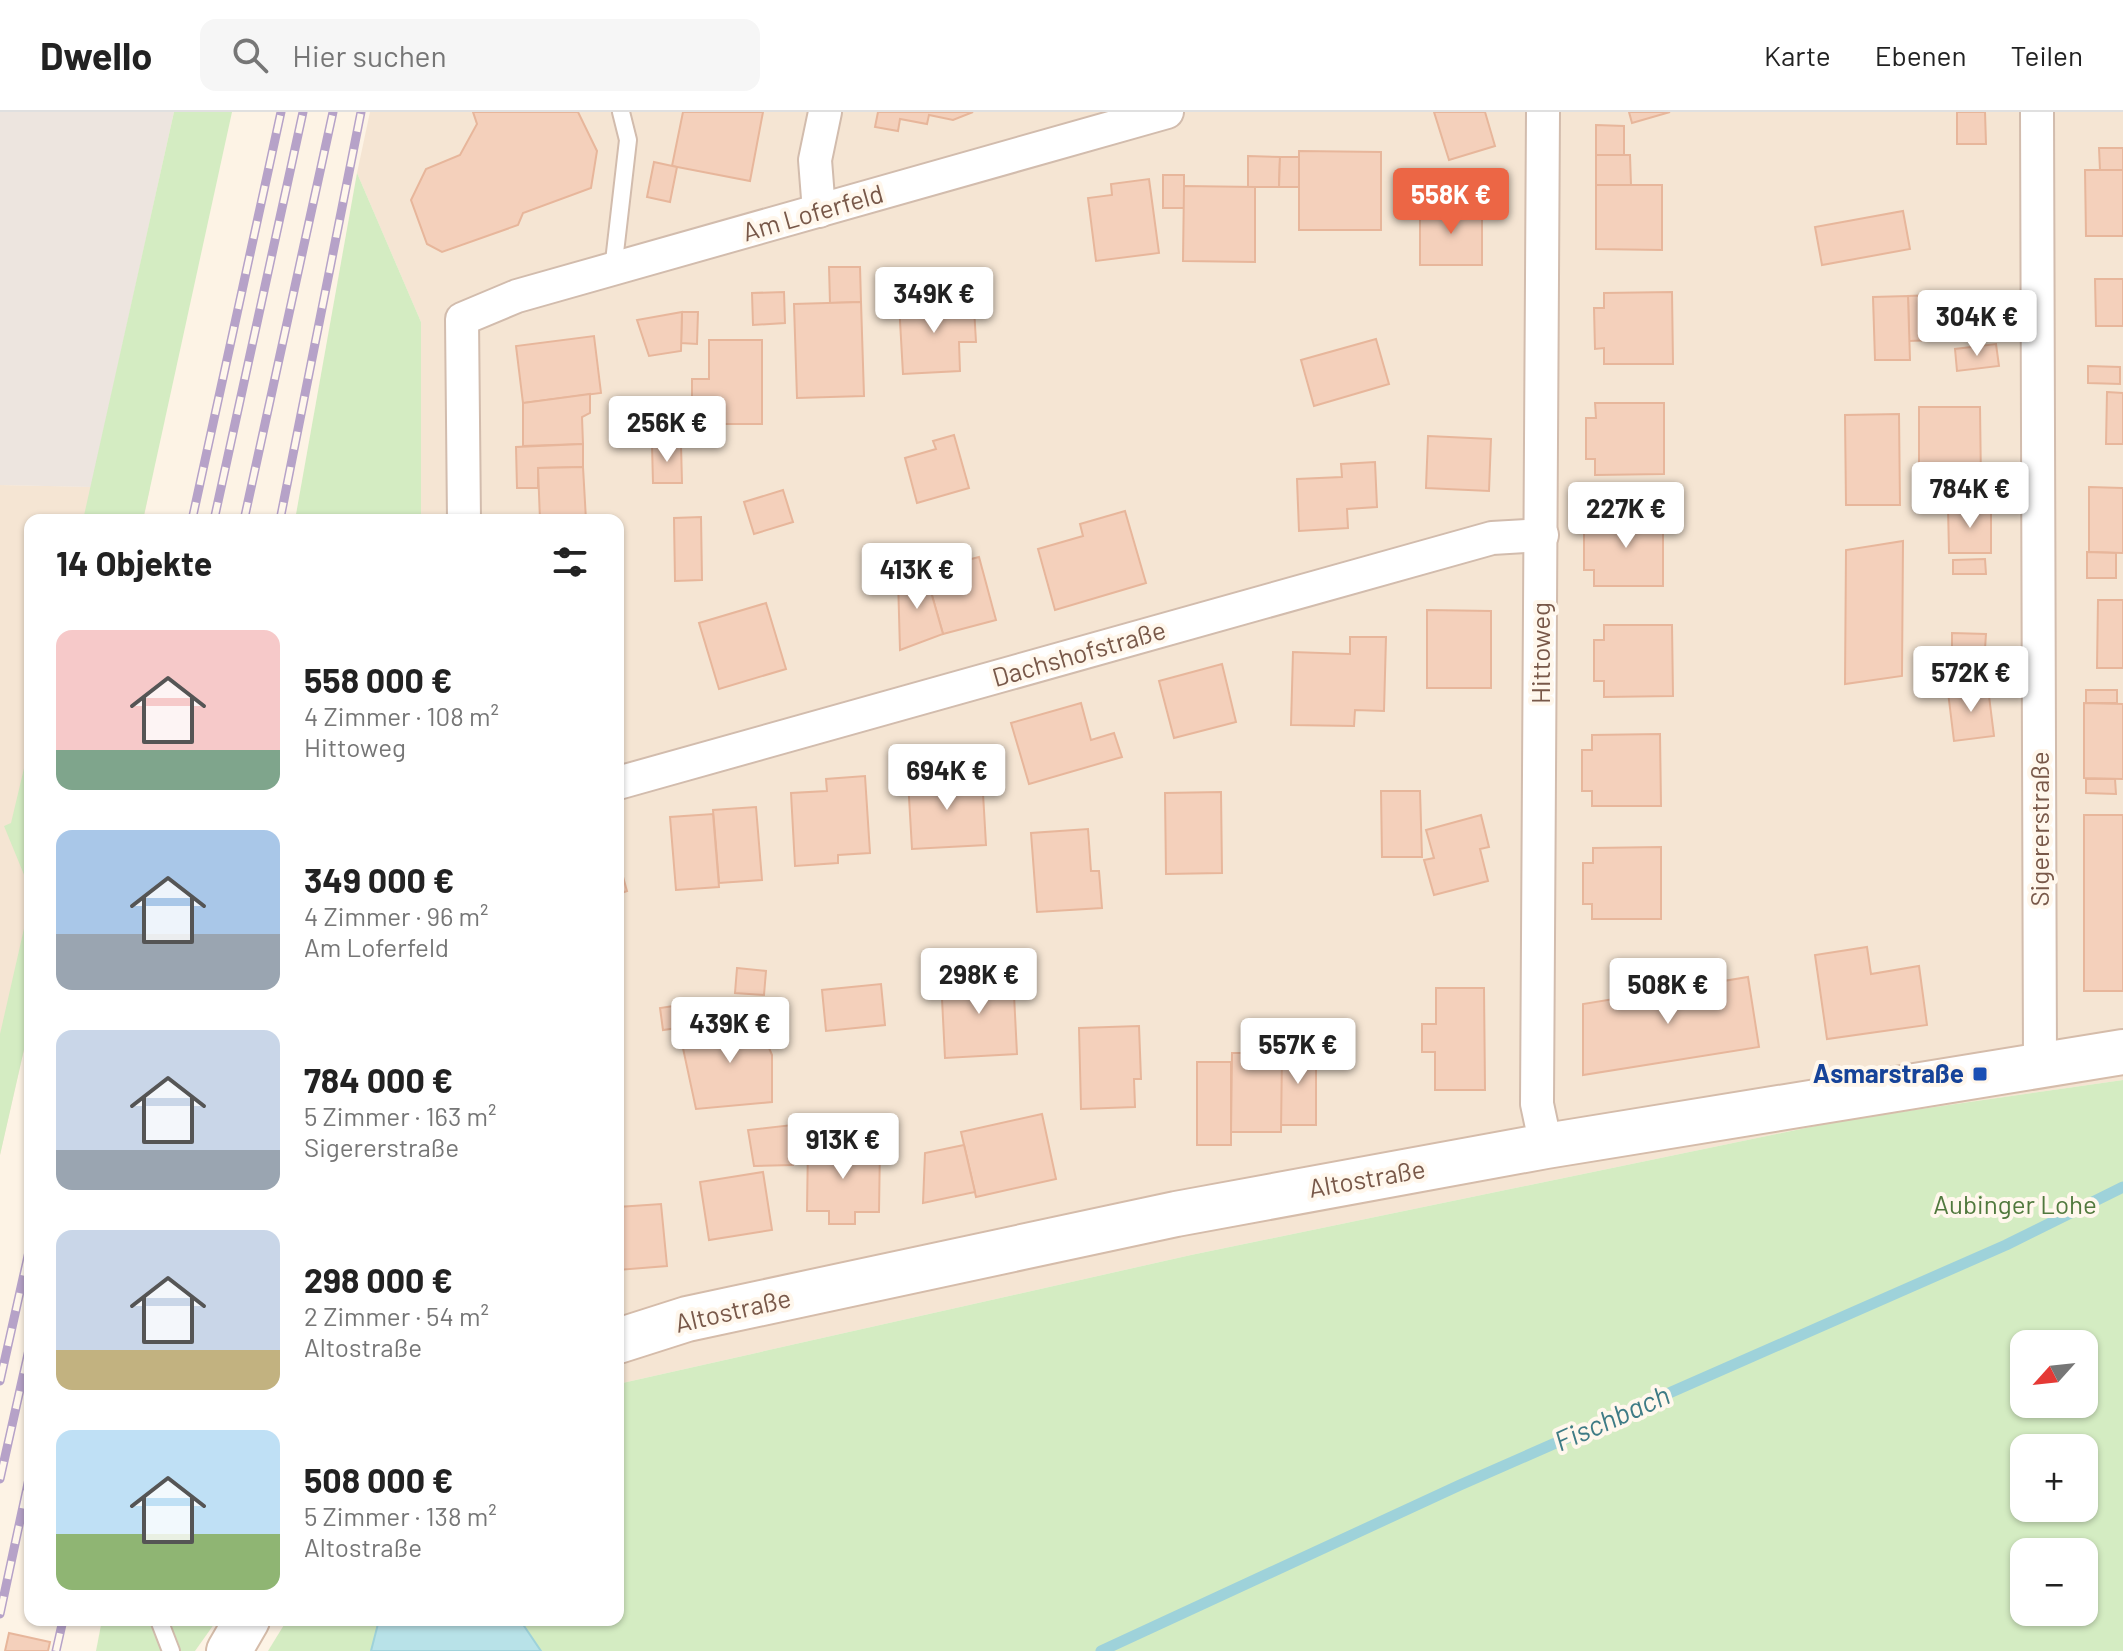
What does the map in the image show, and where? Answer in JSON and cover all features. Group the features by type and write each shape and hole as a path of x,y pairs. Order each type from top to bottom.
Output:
{"main road":[{"name":"Altostraße","path":"624,1339 687,1319 1176,1214 1546,1146 2123,1052"},
{"path":"229,1651 244,1626"}],"street":[{"path":"819,211 815,160 825,112"},
{"name":"Am Loferfeld","path":"464,514 462,319 517,296 1167,112"},
{"name":"Hittoweg","path":"1543,112 1537,1104 1546,1146"},
{"name":"Sigererstraße","path":"2037,112 2040,1065"},
{"name":"Dachshofstraße","path":"624,781 1492,538 1542,535"}],"lane":[{"path":"613,270 628,140 621,112"},
{"path":"161,1626 171,1651"}],"shaded area":[{"path":"0,112 174,112 91,487 0,485"},
{"path":"370,112 2123,112 2123,1080 1844,1120 1191,1255 624,1383 624,514 421,514 421,322 357,173"},
{"path":"0,485 150,488 144,514 24,514 24,1049 0,1155"}],"green space":[{"path":"174,112 232,112 144,514 84,514"},
{"path":"357,173 421,322 421,514 296,514"},
{"path":"24,768 24,875 4,826 11,823"},
{"path":"24,929 24,1049 0,1155 0,1034"},
{"name":"Aubinger Lohe","path":"2123,1080 2123,1651 541,1651 524,1626 624,1626 624,1383 1191,1255 1844,1120"},
{"path":"101,1626 213,1626 195,1651 96,1651"},
{"path":"283,1626 377,1626 371,1651 268,1651"}],"water":[{"path":"377,1626 524,1626 541,1651 371,1651"}],"building":[{"path":"473,112 578,112 597,151 591,188 523,213 518,225 442,252 427,244 411,200 426,169 460,155 477,124"},
{"path":"683,112 763,112 750,181 672,166"},
{"path":"878,112 973,112 953,120 929,115 927,124 900,119 898,131 875,127"},
{"path":"1434,112 1485,112 1495,146 1449,160"},
{"path":"1629,112 1670,112 1632,123"},
{"path":"1957,112 1985,112 1986,144 1957,144"},
{"path":"1596,125 1624,126 1624,155 1596,155"},
{"path":"2099,148 2123,148 2123,170 2100,170"},
{"path":"1299,151 1381,152 1381,230 1299,230"},
{"path":"1596,155 1630,155 1631,185 1596,185"},
{"path":"1248,156 1280,157 1279,187 1248,187"},
{"path":"1280,157 1299,157 1299,187 1279,187"},
{"path":"654,162 677,167 670,202 647,197"},
{"path":"2085,170 2123,170 2123,236 2086,236"},
{"path":"1163,175 1184,175 1184,208 1163,208"},
{"path":"1149,179 1159,253 1096,261 1088,198 1112,195 1111,184"},
{"path":"1596,185 1662,185 1662,250 1596,249"},
{"path":"1184,186 1255,187 1255,262 1183,261"},
{"path":"1420,208 1482,208 1482,265 1420,265"},
{"path":"1903,211 1910,249 1822,265 1815,227"},
{"path":"829,267 860,267 861,302 830,303"},
{"path":"2095,279 2123,279 2123,326 2096,326"},
{"path":"784,292 785,323 753,325 752,293"},
{"path":"1672,292 1673,364 1604,364 1604,348 1595,349 1594,308 1604,308 1604,293"},
{"path":"1959,294 1961,339 1909,341 1908,296"},
{"path":"1908,296 1910,360 1875,360 1873,297"},
{"path":"958,300 959,309 974,308 976,342 959,342 960,371 903,374 899,303"},
{"path":"861,302 864,396 797,398 794,304"},
{"path":"682,312 698,312 697,344 681,343"},
{"path":"682,312 681,351 649,356 637,320"},
{"path":"594,336 601,393 523,403 516,346"},
{"path":"1376,339 1389,384 1314,406 1301,360"},
{"path":"709,340 762,340 762,424 721,424 720,433 692,432 692,379 709,379"},
{"path":"1996,344 1999,366 1957,371 1955,349"},
{"path":"2088,366 2120,367 2120,384 2088,383"},
{"path":"2107,392 2123,393 2123,444 2106,444"},
{"path":"590,394 590,413 582,417 583,444 523,446 523,403"},
{"path":"1595,403 1664,403 1664,474 1595,475 1595,459 1586,459 1586,418 1596,418"},
{"path":"1919,407 1980,407 1981,483 1919,484"},
{"path":"1899,414 1900,505 1846,505 1845,415"},
{"path":"954,435 969,488 917,503 905,458 936,449 933,441"},
{"path":"1428,436 1491,439 1489,491 1426,488"},
{"path":"583,444 583,467 538,468 538,488 517,488 516,447"},
{"path":"652,445 681,445 682,483 653,483"},
{"path":"1375,462 1377,507 1347,509 1348,528 1299,531 1297,479 1342,477 1341,464"},
{"path":"583,467 586,514 540,514 538,468"},
{"path":"2089,487 2123,488 2123,553 2089,552"},
{"path":"783,490 793,522 754,534 744,502"},
{"path":"1948,507 1991,507 1991,553 1949,553"},
{"path":"1125,511 1146,583 1055,610 1038,549 1083,536 1080,524"},
{"path":"1594,514 1663,514 1663,586 1594,586 1594,570 1584,570 1584,530 1594,529"},
{"path":"701,517 702,580 675,581 674,518"},
{"path":"1903,541 1902,676 1845,684 1846,550"},
{"path":"2087,552 2116,553 2116,578 2087,578"},
{"path":"979,557 996,620 943,634 925,571"},
{"path":"1985,559 1986,574 1953,574 1953,560"},
{"path":"925,571 943,634 900,650 898,579"},
{"path":"2098,600 2123,600 2123,668 2097,668"},
{"path":"766,603 786,669 719,689 699,623"},
{"path":"1427,610 1491,611 1491,688 1427,688"},
{"path":"1604,625 1672,625 1673,696 1604,697 1604,681 1594,681 1594,640 1604,640"},
{"path":"1952,633 1986,634 1985,649 1952,648"},
{"path":"1350,637 1386,637 1384,711 1355,710 1354,726 1291,725 1293,652 1350,654"},
{"path":"1952,648 1985,649 1985,665 1952,664"},
{"path":"1222,664 1236,722 1174,738 1159,681"},
{"path":"1988,688 1994,736 1954,741 1948,692"},
{"path":"2086,690 2117,690 2117,703 2086,703"},
{"path":"1081,703 1091,740 1114,733 1122,757 1029,784 1011,723"},
{"path":"2084,703 2123,704 2123,779 2084,778"},
{"path":"1660,734 1661,806 1592,806 1592,791 1582,791 1582,750 1592,750 1592,735"},
{"path":"865,776 870,853 838,855 838,863 795,866 791,793 827,791 826,779"},
{"path":"982,776 986,845 912,849 908,780"},
{"path":"2086,779 2115,779 2116,794 2086,793"},
{"path":"1381,791 1420,791 1422,857 1382,857"},
{"path":"1221,792 1222,873 1166,874 1165,793"},
{"path":"756,807 762,880 719,883 713,810"},
{"path":"713,814 719,887 676,890 670,817"},
{"path":"1481,815 1489,847 1480,849 1488,881 1434,895 1424,860 1434,858 1426,830"},
{"path":"2084,815 2123,815 2123,991 2084,991"},
{"path":"1088,829 1091,871 1099,871 1102,908 1037,912 1031,833"},
{"path":"1661,847 1661,919 1592,919 1592,904 1583,904 1583,863 1593,863 1593,848"},
{"path":"1867,947 1871,974 1919,966 1927,1025 1827,1039 1815,955"},
{"path":"737,968 766,971 764,995 735,993"},
{"path":"1013,975 1017,1054 945,1058 941,979"},
{"path":"1748,977 1759,1047 1583,1075 1583,1004"},
{"path":"881,984 885,1025 826,1031 822,990"},
{"path":"1436,988 1484,988 1485,1090 1435,1090 1435,1052 1422,1052 1422,1024 1436,1024"},
{"path":"687,1004 691,1026 663,1030 660,1008"},
{"path":"755,1015 772,1055 772,1102 696,1109 681,1039"},
{"path":"1139,1026 1141,1079 1134,1079 1135,1107 1081,1109 1079,1028"},
{"path":"1281,1046 1316,1046 1316,1125 1281,1125"},
{"path":"1232,1053 1282,1053 1281,1132 1231,1132"},
{"path":"1197,1062 1231,1062 1231,1145 1197,1145"},
{"path":"1042,1114 1056,1179 976,1197 961,1132"},
{"path":"792,1115 822,1115 823,1145 808,1144 808,1160 794,1160"},
{"path":"792,1125 793,1165 754,1166 748,1130"},
{"path":"808,1144 880,1145 879,1212 855,1212 855,1224 829,1224 829,1211 807,1211"},
{"path":"964,1145 975,1192 923,1203 925,1153"},
{"path":"763,1172 772,1230 709,1240 700,1182"},
{"path":"661,1204 667,1266 624,1270 624,1207"},
{"path":"9,1633 50,1642 48,1651 5,1651"}],"waterway":[{"name":"Fischbach","path":"1101,1651 1460,1485 2006,1245 2123,1187"}],"railway":[{"path":"193,514 281,112"},
{"path":"215,514 303,112"},
{"path":"245,514 333,112"},
{"path":"281,514 361,112"},
{"path":"0,1381 24,1274"},
{"path":"0,1479 24,1372"},
{"path":"0,1614 24,1502"},
{"path":"56,1651 62,1626"}],"place":[{"name":"Asmarstraße","path":"1980,1074"}]}
